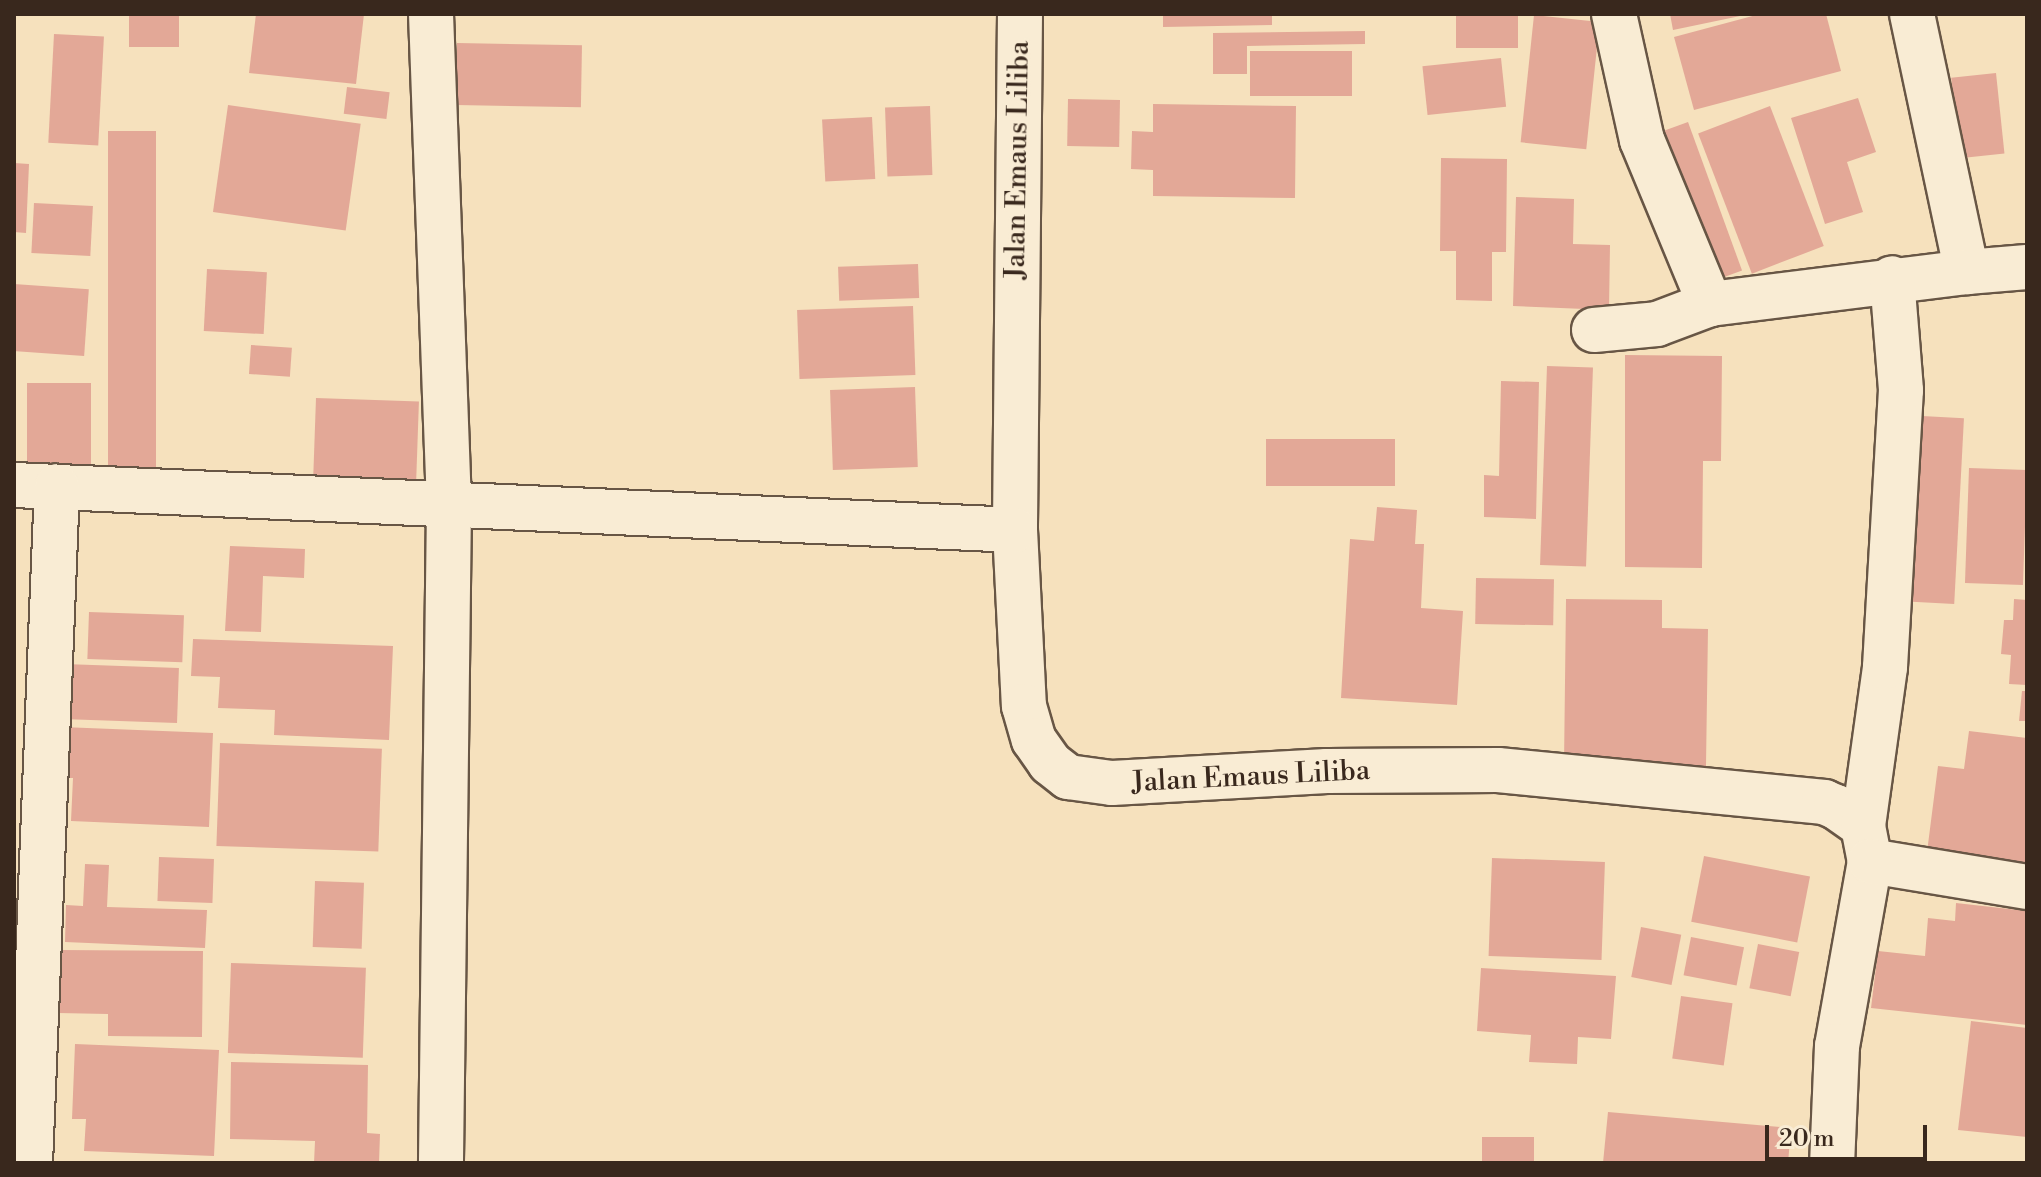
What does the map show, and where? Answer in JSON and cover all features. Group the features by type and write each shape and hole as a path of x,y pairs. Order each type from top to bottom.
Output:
{"street":[{"path":"431,14 449,505 441,1163"},
{"name":"Jalan Emaus Liliba","path":"1020,14 1015,530 1024,706 1034,740 1050,763 1068,777 1112,783 1327,771 1498,770 1824,802 1866,843"},
{"path":"1614,14 1642,140 1710,304"},
{"path":"1912,14 1967,272"},
{"path":"1594,330 1657,324 1710,304 1892,278 2027,267"},
{"path":"1832,1163 1837,1046 1866,843 1885,667 1901,390 1892,278"},
{"path":"14,485 1015,530"},
{"path":"30,1163 57,487"},
{"path":"1866,843 2027,887"}],"building":[{"path":"129,14 179,14 179,47 129,47"},
{"path":"256,14 364,14 356,84 249,73"},
{"path":"1163,14 1272,14 1272,25 1163,27"},
{"path":"1456,14 1518,14 1518,48 1456,48"},
{"path":"1670,14 1745,14 1745,15 1673,30"},
{"path":"1760,14 1826,14 1841,71 1694,110 1674,37"},
{"path":"1534,15 1600,22 1586,149 1521,142"},
{"path":"1365,31 1365,44 1247,46 1247,74 1213,74 1213,33"},
{"path":"54,34 104,37 98,145 48,143"},
{"path":"457,43 582,45 581,107 456,105"},
{"path":"1250,51 1352,51 1352,96 1250,96"},
{"path":"1501,58 1506,107 1428,115 1422,66"},
{"path":"1996,73 2004,154 1960,158 1951,78"},
{"path":"347,87 390,92 386,119 344,114"},
{"path":"1858,98 1876,152 1847,162 1863,212 1825,224 1791,118"},
{"path":"1068,99 1120,100 1119,147 1067,146"},
{"path":"1153,104 1296,106 1295,198 1153,196 1153,170 1131,169 1132,131 1153,132"},
{"path":"228,105 361,124 346,231 213,212"},
{"path":"930,106 932,175 887,177 885,108"},
{"path":"1770,106 1824,246 1752,274 1698,134"},
{"path":"872,117 875,179 825,182 822,120"},
{"path":"1688,122 1742,270 1706,283 1652,135"},
{"path":"108,131 156,131 156,489 108,489"},
{"path":"1441,158 1507,159 1506,252 1492,252 1492,301 1456,300 1456,251 1440,251"},
{"path":"14,163 29,164 26,233 14,232"},
{"path":"1516,197 1574,199 1573,244 1610,245 1609,310 1513,306"},
{"path":"34,203 93,206 90,256 31,253"},
{"path":"918,264 919,298 839,301 838,267"},
{"path":"207,269 267,272 264,334 204,331"},
{"path":"14,284 89,289 84,356 14,351"},
{"path":"913,306 915,375 799,379 797,310"},
{"path":"251,345 292,348 290,377 249,374"},
{"path":"1625,355 1722,356 1721,461 1703,461 1702,568 1625,567"},
{"path":"1547,366 1593,368 1586,566 1540,565"},
{"path":"1501,381 1539,382 1536,519 1484,517 1484,475 1499,476"},
{"path":"27,383 91,383 91,476 27,476"},
{"path":"915,387 918,467 833,470 830,390"},
{"path":"316,398 419,402 416,492 313,488"},
{"path":"1922,416 1964,418 1954,604 1912,602"},
{"path":"1266,439 1395,439 1395,486 1266,486"},
{"path":"1969,468 2027,470 2023,585 1965,583"},
{"path":"1377,507 1417,510 1415,544 1424,544 1421,608 1463,611 1457,705 1341,698 1350,539 1374,541"},
{"path":"230,546 305,549 304,578 263,576 261,632 225,631"},
{"path":"1476,578 1554,579 1553,625 1475,624"},
{"path":"1566,599 1662,600 1662,628 1708,629 1706,766 1564,764"},
{"path":"2014,599 2027,600 2027,685 2009,684 2011,655 2001,654 2004,620 2013,620"},
{"path":"89,612 184,615 182,662 87,659"},
{"path":"193,639 393,646 389,740 274,735 275,710 218,708 220,677 191,676"},
{"path":"64,664 179,668 177,723 62,719"},
{"path":"2022,691 2027,691 2027,721 2019,721"},
{"path":"62,727 213,733 209,827 71,821 73,778 60,778"},
{"path":"1969,731 2027,738 2027,872 1926,860 1938,766 1964,769"},
{"path":"220,743 382,749 378,852 216,846"},
{"path":"1704,856 1810,877 1797,942 1691,922"},
{"path":"159,857 214,859 212,903 157,901"},
{"path":"1492,858 1605,862 1602,960 1489,956"},
{"path":"85,864 109,865 107,907 207,910 205,948 65,942 66,905 83,906"},
{"path":"315,881 364,883 362,949 313,947"},
{"path":"1956,903 2027,911 2027,1025 1871,1008 1878,951 1925,956 1928,918 1955,921"},
{"path":"1641,927 1681,935 1672,985 1631,977"},
{"path":"1691,937 1744,947 1737,986 1684,975"},
{"path":"1758,944 1799,952 1791,996 1749,988"},
{"path":"59,950 203,951 202,1037 108,1036 108,1014 58,1013"},
{"path":"231,963 366,968 363,1058 228,1053"},
{"path":"1481,968 1616,976 1611,1039 1578,1037 1577,1064 1529,1062 1531,1035 1477,1031"},
{"path":"1681,996 1732,1003 1724,1066 1672,1058"},
{"path":"1971,1021 2027,1028 2027,1137 1958,1130"},
{"path":"75,1044 219,1050 214,1156 84,1151 86,1119 72,1119"},
{"path":"231,1062 368,1065 367,1133 380,1134 379,1163 314,1163 315,1141 230,1139"},
{"path":"1608,1112 1791,1128 1788,1163 1603,1163"},
{"path":"1482,1137 1534,1137 1534,1163 1482,1163"}]}
